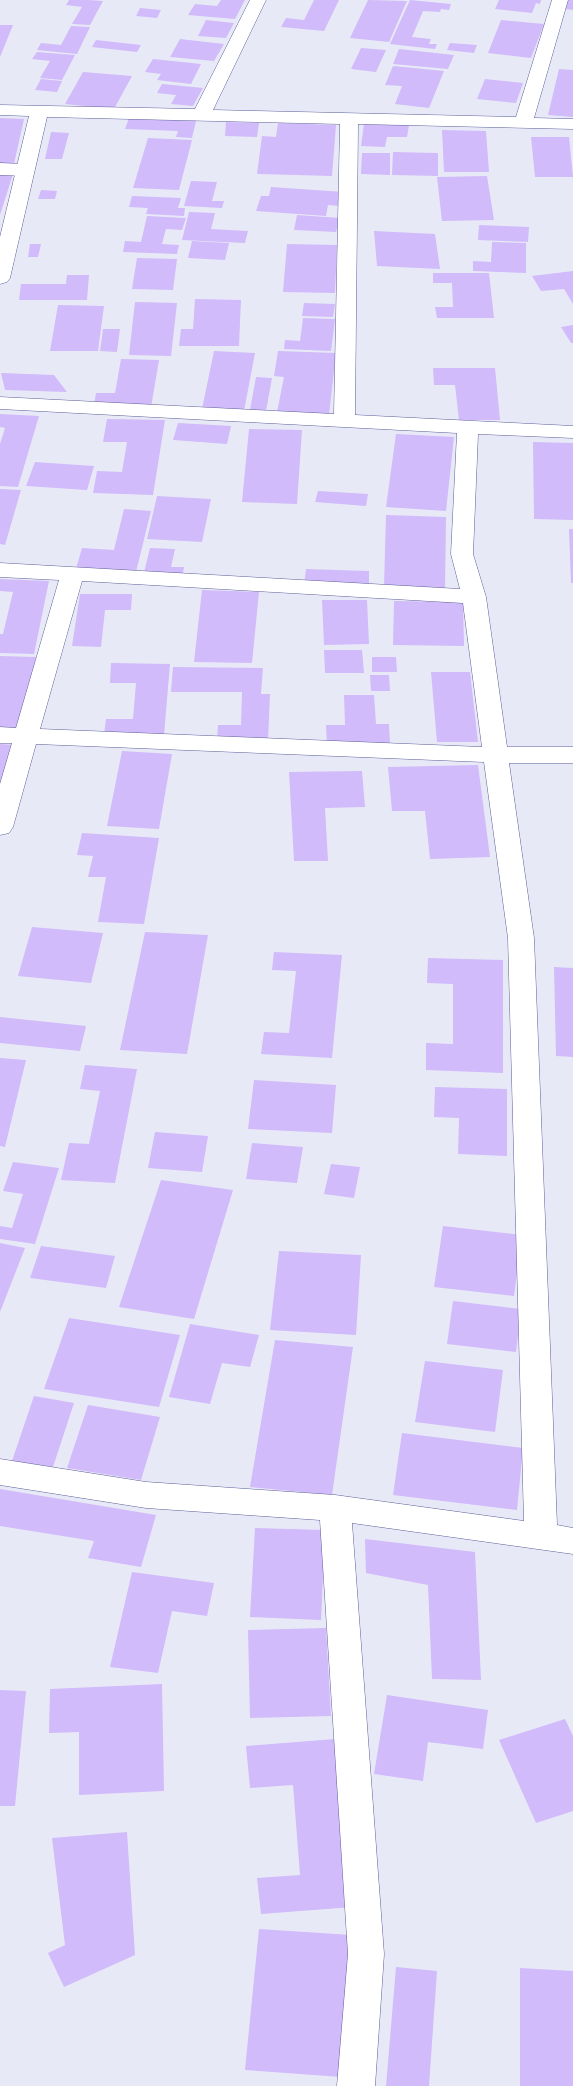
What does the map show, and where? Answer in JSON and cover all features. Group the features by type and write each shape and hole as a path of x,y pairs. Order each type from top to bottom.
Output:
{"street":[{"path":"201,115 258,0"},
{"path":"524,123 560,0"},
{"path":"0,110 349,117 573,124"},
{"path":"0,278 39,112"},
{"path":"344,422 349,117"},
{"path":"0,169 25,170"},
{"path":"0,403 344,422 573,432"},
{"path":"468,427 462,554 474,597 494,756 521,938 541,1536"},
{"path":"0,570 72,576 474,597"},
{"path":"0,828 72,576"},
{"path":"0,735 494,756 573,755"},
{"path":"0,1472 146,1495 335,1508 573,1541"},
{"path":"335,1508 366,1954 356,2086"}],"building":[{"path":"69,0 103,1 90,25 72,24 82,7 66,5"},
{"path":"221,0 245,0 235,19 188,15 195,4 217,6"},
{"path":"314,0 339,0 324,31 281,27 286,18 304,20"},
{"path":"368,0 407,1 389,42 350,38"},
{"path":"410,0 451,4 449,10 441,9 440,12 423,11 412,37 431,39 429,44 437,44 435,49 390,44"},
{"path":"499,0 541,0 540,4 536,3 532,13 495,9"},
{"path":"567,0 573,0 573,10 564,9"},
{"path":"140,8 161,10 157,18 136,16"},
{"path":"206,20 234,23 226,38 198,36"},
{"path":"501,20 544,24 531,58 488,53"},
{"path":"0,25 13,25 0,57"},
{"path":"71,26 90,27 77,54 37,50 41,43 61,45"},
{"path":"180,39 224,44 214,61 170,57"},
{"path":"96,40 141,45 137,52 92,47"},
{"path":"450,43 477,45 474,53 447,50"},
{"path":"361,48 386,50 376,72 351,69"},
{"path":"399,49 454,55 448,69 393,64"},
{"path":"37,52 75,55 62,80 40,78 50,61 32,59"},
{"path":"153,59 201,64 191,84 157,80 161,74 145,72"},
{"path":"393,66 444,71 429,108 395,104 402,86 385,85"},
{"path":"559,69 573,70 573,117 548,115"},
{"path":"83,72 132,76 114,109 65,104"},
{"path":"41,79 62,81 57,92 35,90"},
{"path":"485,79 523,83 516,103 477,99"},
{"path":"162,84 203,88 193,106 171,104 176,95 157,93"},
{"path":"0,118 24,119 14,164 0,164"},
{"path":"129,118 196,121 192,138 176,137 178,131 125,129"},
{"path":"226,122 259,123 257,137 225,136"},
{"path":"278,123 336,125 332,176 257,174 262,136 276,137"},
{"path":"364,124 409,125 407,137 387,137 385,147 361,146"},
{"path":"442,130 486,131 489,172 444,172"},
{"path":"51,132 69,133 62,159 45,159"},
{"path":"531,137 569,137 573,177 535,177"},
{"path":"148,138 192,140 179,190 133,188"},
{"path":"393,152 438,153 438,176 392,175"},
{"path":"362,153 390,153 390,175 361,174"},
{"path":"0,174 13,174 0,215"},
{"path":"487,176 494,220 442,221 437,177"},
{"path":"191,181 217,182 212,201 224,201 222,208 184,206"},
{"path":"271,187 344,192 340,206 328,205 326,216 256,211 261,196 269,196"},
{"path":"41,190 57,191 55,199 38,199"},
{"path":"132,196 181,198 178,208 185,208 184,216 146,214 148,208 129,207"},
{"path":"189,212 215,213 211,229 248,231 245,243 182,240"},
{"path":"297,215 340,218 336,232 294,230"},
{"path":"147,216 186,218 182,230 166,229 162,244 179,245 177,254 123,252 125,241 141,242"},
{"path":"479,225 529,227 528,242 478,240"},
{"path":"374,231 435,234 440,269 377,266"},
{"path":"192,241 229,243 225,260 188,258"},
{"path":"492,242 526,243 526,273 473,271 473,261 491,262"},
{"path":"30,244 41,244 38,257 28,257"},
{"path":"287,244 337,245 335,293 283,292"},
{"path":"137,258 177,259 173,290 132,289"},
{"path":"573,271 573,304 564,289 541,291 532,276"},
{"path":"433,273 489,273 494,318 437,318 435,307 453,307 452,283 433,283"},
{"path":"67,275 89,275 87,300 19,300 21,284 66,284"},
{"path":"195,299 241,300 239,346 179,346 181,329 193,329"},
{"path":"135,302 177,303 171,356 129,355"},
{"path":"304,303 335,304 333,317 302,316"},
{"path":"58,305 104,306 98,351 50,351"},
{"path":"303,318 335,319 331,351 284,349 285,340 300,341"},
{"path":"573,325 573,343 571,343 561,327"},
{"path":"103,329 120,329 117,352 100,351"},
{"path":"214,351 255,353 244,411 202,409"},
{"path":"278,351 336,353 329,415 277,412 284,377 274,376"},
{"path":"121,359 159,360 151,407 94,405 96,393 115,393"},
{"path":"433,368 495,368 500,420 459,420 455,385 434,385"},
{"path":"1,373 54,375 67,392 5,390"},
{"path":"256,377 272,378 266,411 250,410"},
{"path":"0,414 39,416 18,487 0,486 0,444 5,428 0,427"},
{"path":"107,419 165,420 153,495 93,493 97,471 122,472 127,442 103,442"},
{"path":"178,423 231,426 227,444 173,440"},
{"path":"249,429 302,430 297,504 242,502"},
{"path":"396,434 454,437 446,511 386,507"},
{"path":"533,442 573,443 573,520 534,519"},
{"path":"35,462 94,466 87,490 26,486"},
{"path":"0,489 21,490 5,545 0,544"},
{"path":"318,491 368,494 366,506 315,502"},
{"path":"157,496 211,499 202,542 147,539"},
{"path":"124,509 151,511 135,576 75,572 82,548 114,550"},
{"path":"386,515 446,517 445,588 384,587"},
{"path":"569,529 573,529 573,583 571,583"},
{"path":"150,548 175,549 171,567 184,567 182,579 143,577"},
{"path":"306,569 369,571 369,587 304,585"},
{"path":"0,579 49,581 34,654 0,653 0,634 3,634 13,592 0,591"},
{"path":"202,590 259,592 252,663 194,662"},
{"path":"80,594 132,594 131,610 105,610 101,647 72,646"},
{"path":"322,600 367,600 369,644 324,645"},
{"path":"394,601 463,602 464,646 393,645"},
{"path":"324,650 362,650 364,673 325,673"},
{"path":"0,656 36,657 20,730 0,729"},
{"path":"372,657 396,657 397,672 372,672"},
{"path":"111,663 170,664 164,735 104,734 106,719 133,719 136,683 110,683"},
{"path":"173,667 263,668 261,694 270,694 268,741 217,741 218,725 241,725 242,692 171,692"},
{"path":"431,672 470,672 478,742 437,742"},
{"path":"370,675 389,675 390,691 371,691"},
{"path":"344,695 374,695 376,724 389,724 390,744 327,745 326,725 345,725"},
{"path":"0,744 16,745 0,798"},
{"path":"122,751 172,754 159,829 107,826"},
{"path":"478,765 490,857 430,859 425,811 392,811 388,767"},
{"path":"362,771 365,807 325,808 328,861 294,861 289,772"},
{"path":"82,833 159,838 144,924 98,922 106,877 88,877 93,856 77,855"},
{"path":"32,927 103,933 91,983 18,976"},
{"path":"145,932 208,935 187,1054 120,1050"},
{"path":"274,952 342,955 332,1058 261,1054 264,1032 289,1033 296,971 272,970"},
{"path":"428,958 503,960 503,1073 426,1070 426,1043 453,1044 453,984 427,983"},
{"path":"554,967 573,968 573,1057 556,1056"},
{"path":"0,1017 86,1026 80,1051 0,1043"},
{"path":"0,1058 26,1060 5,1147 0,1146"},
{"path":"85,1065 137,1069 115,1183 61,1180 69,1143 89,1144 100,1091 80,1089"},
{"path":"254,1080 336,1085 332,1133 248,1129"},
{"path":"435,1087 507,1089 507,1156 458,1154 459,1118 434,1117"},
{"path":"155,1132 208,1136 202,1172 148,1168"},
{"path":"252,1143 303,1147 297,1183 246,1179"},
{"path":"13,1162 59,1168 35,1244 0,1239 0,1226 12,1228 23,1194 3,1191"},
{"path":"331,1164 360,1167 354,1198 324,1194"},
{"path":"161,1180 233,1190 194,1319 119,1307"},
{"path":"443,1226 522,1235 514,1296 434,1287"},
{"path":"0,1243 25,1248 0,1312"},
{"path":"41,1246 115,1256 106,1288 30,1278"},
{"path":"279,1251 361,1255 356,1335 270,1330"},
{"path":"453,1301 521,1309 516,1352 447,1344"},
{"path":"69,1318 180,1335 159,1407 44,1389"},
{"path":"190,1324 259,1335 250,1367 222,1363 210,1404 169,1397"},
{"path":"275,1340 353,1347 332,1495 250,1487"},
{"path":"425,1361 503,1370 495,1432 415,1422"},
{"path":"34,1396 74,1403 53,1467 12,1461"},
{"path":"88,1405 160,1417 141,1480 67,1468"},
{"path":"402,1433 523,1448 517,1510 393,1495"},
{"path":"0,1489 156,1515 141,1567 88,1558 94,1541 0,1526"},
{"path":"255,1528 325,1530 321,1620 250,1617"},
{"path":"365,1539 475,1552 481,1680 432,1679 428,1585 366,1573"},
{"path":"132,1572 214,1583 207,1616 172,1611 158,1673 110,1667"},
{"path":"326,1628 331,1716 250,1718 248,1630"},
{"path":"162,1684 164,1791 79,1795 79,1732 49,1733 50,1689"},
{"path":"0,1690 26,1691 15,1806 0,1806"},
{"path":"387,1695 488,1710 483,1749 428,1742 423,1781 374,1774"},
{"path":"565,1719 573,1736 573,1811 536,1823 499,1740"},
{"path":"335,1739 353,1907 261,1914 257,1878 300,1875 293,1785 250,1788 246,1746"},
{"path":"127,1832 135,1955 64,1987 48,1953 65,1945 52,1838"},
{"path":"259,1929 351,1935 341,2077 245,2070"},
{"path":"396,1967 437,1971 429,2086 386,2086"},
{"path":"520,1968 573,1971 573,2086 520,2086"}]}
